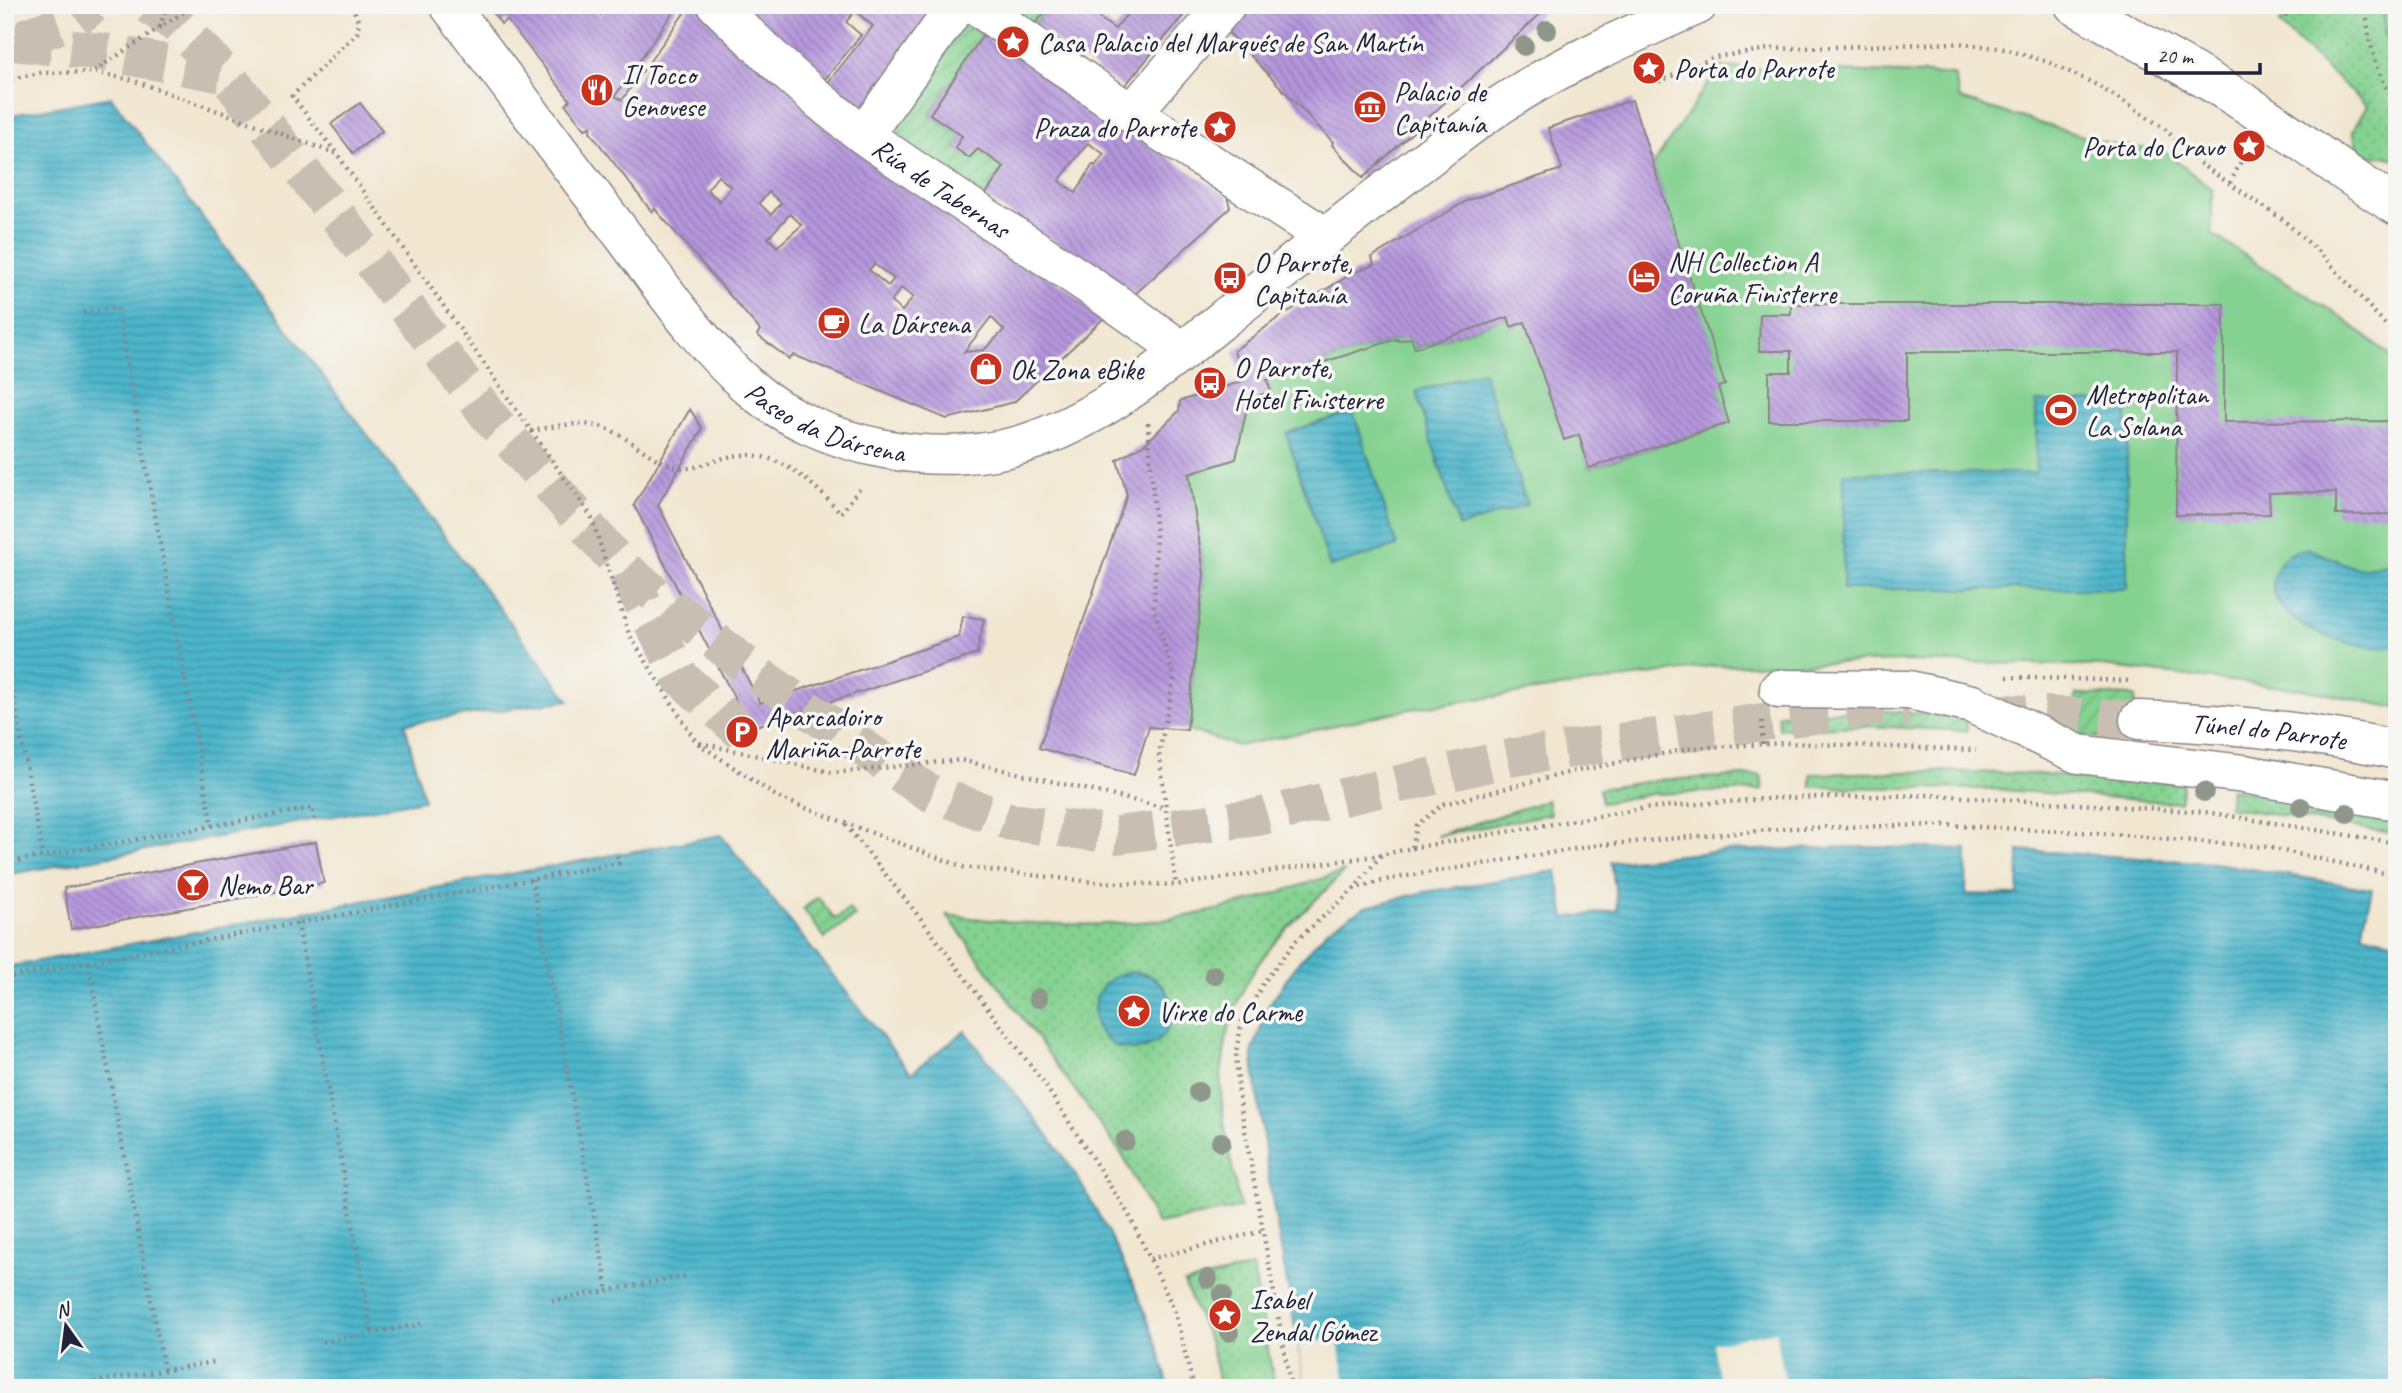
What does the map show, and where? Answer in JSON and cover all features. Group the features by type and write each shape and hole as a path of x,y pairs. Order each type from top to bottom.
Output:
{"street":[{"name":"Paseo da Dársena","path":"449,5 704,341 752,390 821,430 858,443 899,452 939,454 1031,442 1109,404 1182,351 1478,121 1592,52 1698,5"},
{"name":"Rúa de Tabernas","path":"717,5 781,68 864,135 1058,262 1182,351"},
{"path":"864,135 957,5"},
{"path":"975,5 1132,113 1326,237"},
{"path":"2074,5 2237,98 2311,146 2348,177 2397,204"},
{"path":"1132,113 1220,11"},
{"path":"2311,146 2397,180"},
{"path":"1770,703 1909,690 1972,704 2078,754 2244,774 2397,801"},
{"name":"Túnel do Parrote","path":"2139,720 2225,723 2315,733 2397,750"}],"path":[{"path":"159,28 167,5"},
{"path":"93,72 194,5"},
{"path":"352,5 359,23 357,33 292,96 337,154 591,516 629,634 696,742 779,798 963,867 1093,882 1176,886 1381,855 1646,808 1779,798 1933,795 2205,812 2397,843"},
{"path":"2367,5 2372,47 2390,95 2397,103"},
{"path":"1656,83 1716,57 1769,49 1958,43 2005,49 2048,62 2110,94 2166,130 2199,163 2282,219 2320,253 2397,337"},
{"path":"5,80 40,74 93,72 132,80 337,154"},
{"path":"2230,183 2249,146"},
{"path":"83,313 117,308 212,826"},
{"path":"1148,420 1156,537 1154,609 1174,678 1159,754 1176,886"},
{"path":"531,431 573,424 605,428 660,461 683,468 742,453 770,458 809,479 841,513 861,486"},
{"path":"5,650 43,857"},
{"path":"1999,677 2137,681"},
{"path":"1763,744 1770,703"},
{"path":"696,742 834,773 961,760 1166,808"},
{"path":"1412,848 1417,825 1443,804 1571,772 1693,748 1763,744 1987,750"},
{"path":"5,863 312,808 315,819"},
{"path":"846,824 1043,1082 1129,1215 1174,1309 1194,1388"},
{"path":"1353,890 1389,879 1600,845 1792,828 1943,825 2099,833 2266,848 2397,876"},
{"path":"5,978 619,863 617,855"},
{"path":"1291,1388 1239,1097 1236,1052 1242,1022 1264,982 1297,940 1353,890 1381,855"},
{"path":"533,879 608,1291"},
{"path":"298,923 372,1333"},
{"path":"88,962 164,1370"},
{"path":"1150,1259 1262,1231"},
{"path":"552,1301 686,1276"},
{"path":"323,1342 421,1324"},
{"path":"87,1383 215,1362"}],"green space":[{"path":"1006,5 1051,5 1034,24"},
{"path":"2296,5 2383,5 2385,35 2397,60 2397,160 2386,156 2371,157 2357,147 2353,130 2367,106 2279,24"},
{"path":"2383,5 2397,5 2397,60 2385,35"},
{"path":"960,19 983,35 930,114 962,136 955,148 978,149 1004,167 984,197 881,128"},
{"name":"Metropolitan La Solana","path":"1719,67 1954,75 1960,99 2109,144 2163,151 2212,189 2212,234 2341,317 2397,361 2397,708 2308,690 2102,666 1906,661 1712,666 1415,708 1238,746 1187,730 1204,574 1189,474 1236,458 1249,398 1271,392 1267,380 1397,339 1411,338 1416,348 1508,317 1511,327 1525,322 1579,435 1589,468 1729,423 1718,387 1724,385 1653,165"},
{"path":"2076,694 2135,696 2137,740 2074,736"},
{"path":"1868,710 1967,717 1967,731 1867,726 1779,729 1778,714"},
{"path":"1944,771 2088,776 2183,784 2180,803 1990,789 1811,787 1811,774"},
{"path":"1761,775 1763,790 1651,794 1602,803 1599,789 1656,780"},
{"path":"2231,789 2397,815 2397,834 2228,807"},
{"path":"1547,800 1550,814 1437,836"},
{"path":"1345,871 1267,952 1252,974 1230,1024 1221,1074 1222,1101 1240,1208 1157,1224 1123,1156 947,915 1090,925 1176,918 1261,898","holes":["1169,996 1171,1022 1156,1042 1119,1048 1100,1031"]},
{"path":"818,897 835,919 849,909 855,916 825,938 803,909"},
{"path":"1253,1267 1275,1388 1220,1388 1210,1343 1184,1283"}],"water":[{"path":"111,97 569,700 405,724 424,800 5,875 5,116"},
{"path":"1483,371 1527,505 1459,527 1416,392"},
{"path":"2036,402 2127,402 2127,589 1843,589 1844,473 2036,473"},
{"path":"1353,411 1397,546 1330,567 1286,433"},
{"path":"2309,549 2355,568 2397,562 2397,646 2358,645 2335,639 2312,630 2293,618 2279,603 2273,586 2278,567 2291,554"},
{"path":"721,835 911,1073 965,1031 1050,1138 1089,1198 1142,1306 1169,1388 5,1388 5,967"},
{"path":"1858,847 1967,849 1966,894 2018,895 2019,850 2215,863 2372,889 2362,934 2397,942 2397,1388 1306,1388 1270,1188 1252,1053 1269,1005 1297,964 1327,930 1365,907 1424,892 1557,871 1565,918 1618,910 1611,862 1721,851"},
{"path":"1133,972 1148,975 1165,989 1172,1011 1169,1026 1155,1043 1133,1050 1118,1047 1101,1033 1094,1011 1097,996 1111,979"}],"pier":[{"path":"1776,1331 1786,1388 1721,1388 1713,1343"},
{"path":"1337,1338 1347,1388 1306,1388 1298,1345"}],"building":[{"path":"488,5 586,5 601,15 607,5 678,5 615,96 622,100 690,5 699,5 1104,318 1014,402 947,419 794,355 789,359 757,335 760,330 655,209 652,212 590,132 591,127 585,129 566,105 570,100 507,20 501,24","holes":["718,176 731,187 720,201 707,190","769,192 781,203 771,215 759,203","790,214 802,225 777,247 768,238","874,264 894,279 888,286 869,270","901,288 913,297 902,311 891,302","991,317 1004,330 984,350 964,352"]},
{"path":"735,5 942,5 863,116 825,86 873,26 855,11 846,22 861,35 822,83"},
{"path":"1051,5 1080,5 1115,29 1127,14 1114,5 1192,5 1123,88 1034,25"},
{"name":"Palacio de Capitanía","path":"1251,5 1550,5 1363,178 1332,145 1333,142 1225,29"},
{"path":"2275,5 2296,5 2286,16"},
{"path":"983,35 1227,196 1230,208 1135,294 984,197 1004,167 978,149 969,158 955,148 962,136 930,114","holes":["1088,143 1104,154 1095,166 1093,164 1076,193 1059,181"]},
{"path":"1632,100 1725,385 1718,387 1729,423 1589,468 1579,435 1564,440 1525,322 1511,327 1508,317 1415,348 1411,338 1397,339 1267,380 1271,392 1249,398 1236,459 1189,474 1204,574 1187,730 1149,727 1134,775 1039,748 1127,495 1117,460 1146,443 1179,411 1180,401 1243,381 1234,351 1278,318 1355,272 1374,265 1372,257 1468,200 1562,169 1548,128"},
{"path":"360,103 382,131 353,153 331,124"},
{"path":"1791,304 2224,304 2224,422 2397,421 2397,514 2336,515 2336,492 2269,493 2270,514 2176,515 2177,352 1907,352 1907,421 1769,421 1769,372 1791,372 1791,351 1759,351 1760,314 1791,314"},
{"path":"690,409 702,429 658,505 760,703 959,637 963,616 984,619 977,654 750,728 634,505"},
{"path":"316,842 324,883 71,929 64,888"}],"tunnel":[{"path":"23,38 72,21 93,5"},
{"path":"149,5 177,25 225,74 336,214 488,415 626,571 761,677 926,791 1011,822 1117,835 1258,817 1515,757 1877,706 1909,708"},
{"path":"14,42 110,53 225,74"},
{"path":"626,571 681,678 742,732"},
{"path":"1987,712 2139,720"}],"place":[{"name":"Casa Palacio del Marqués de San Martín","path":"1013,42"},
{"name":"Porta do Parrote","path":"1649,68"},
{"name":"Il Tocco Genovese","path":"597,90"},
{"name":"Palacio de Capitanía","path":"1370,107"},
{"name":"Praza do Parrote","path":"1220,127"},
{"name":"Porta do Cravo","path":"2249,146"},
{"name":"NH Collection A Coruña Finisterre","path":"1644,277"},
{"name":"O Parrote, Capitanía","path":"1230,278"},
{"name":"La Dársena","path":"834,323"},
{"name":"Ok Zona eBike","path":"986,369"},
{"name":"O Parrote, Hotel Finisterre","path":"1210,383"},
{"name":"Metropolitan La Solana","path":"2061,410"},
{"name":"Aparcadoiro Mariña-Parrote","path":"742,732"},
{"name":"Nemo Bar","path":"193,885"},
{"name":"Virxe do Carme","path":"1134,1011"},
{"name":"Isabel Zendal Gómez","path":"1225,1315"}]}
